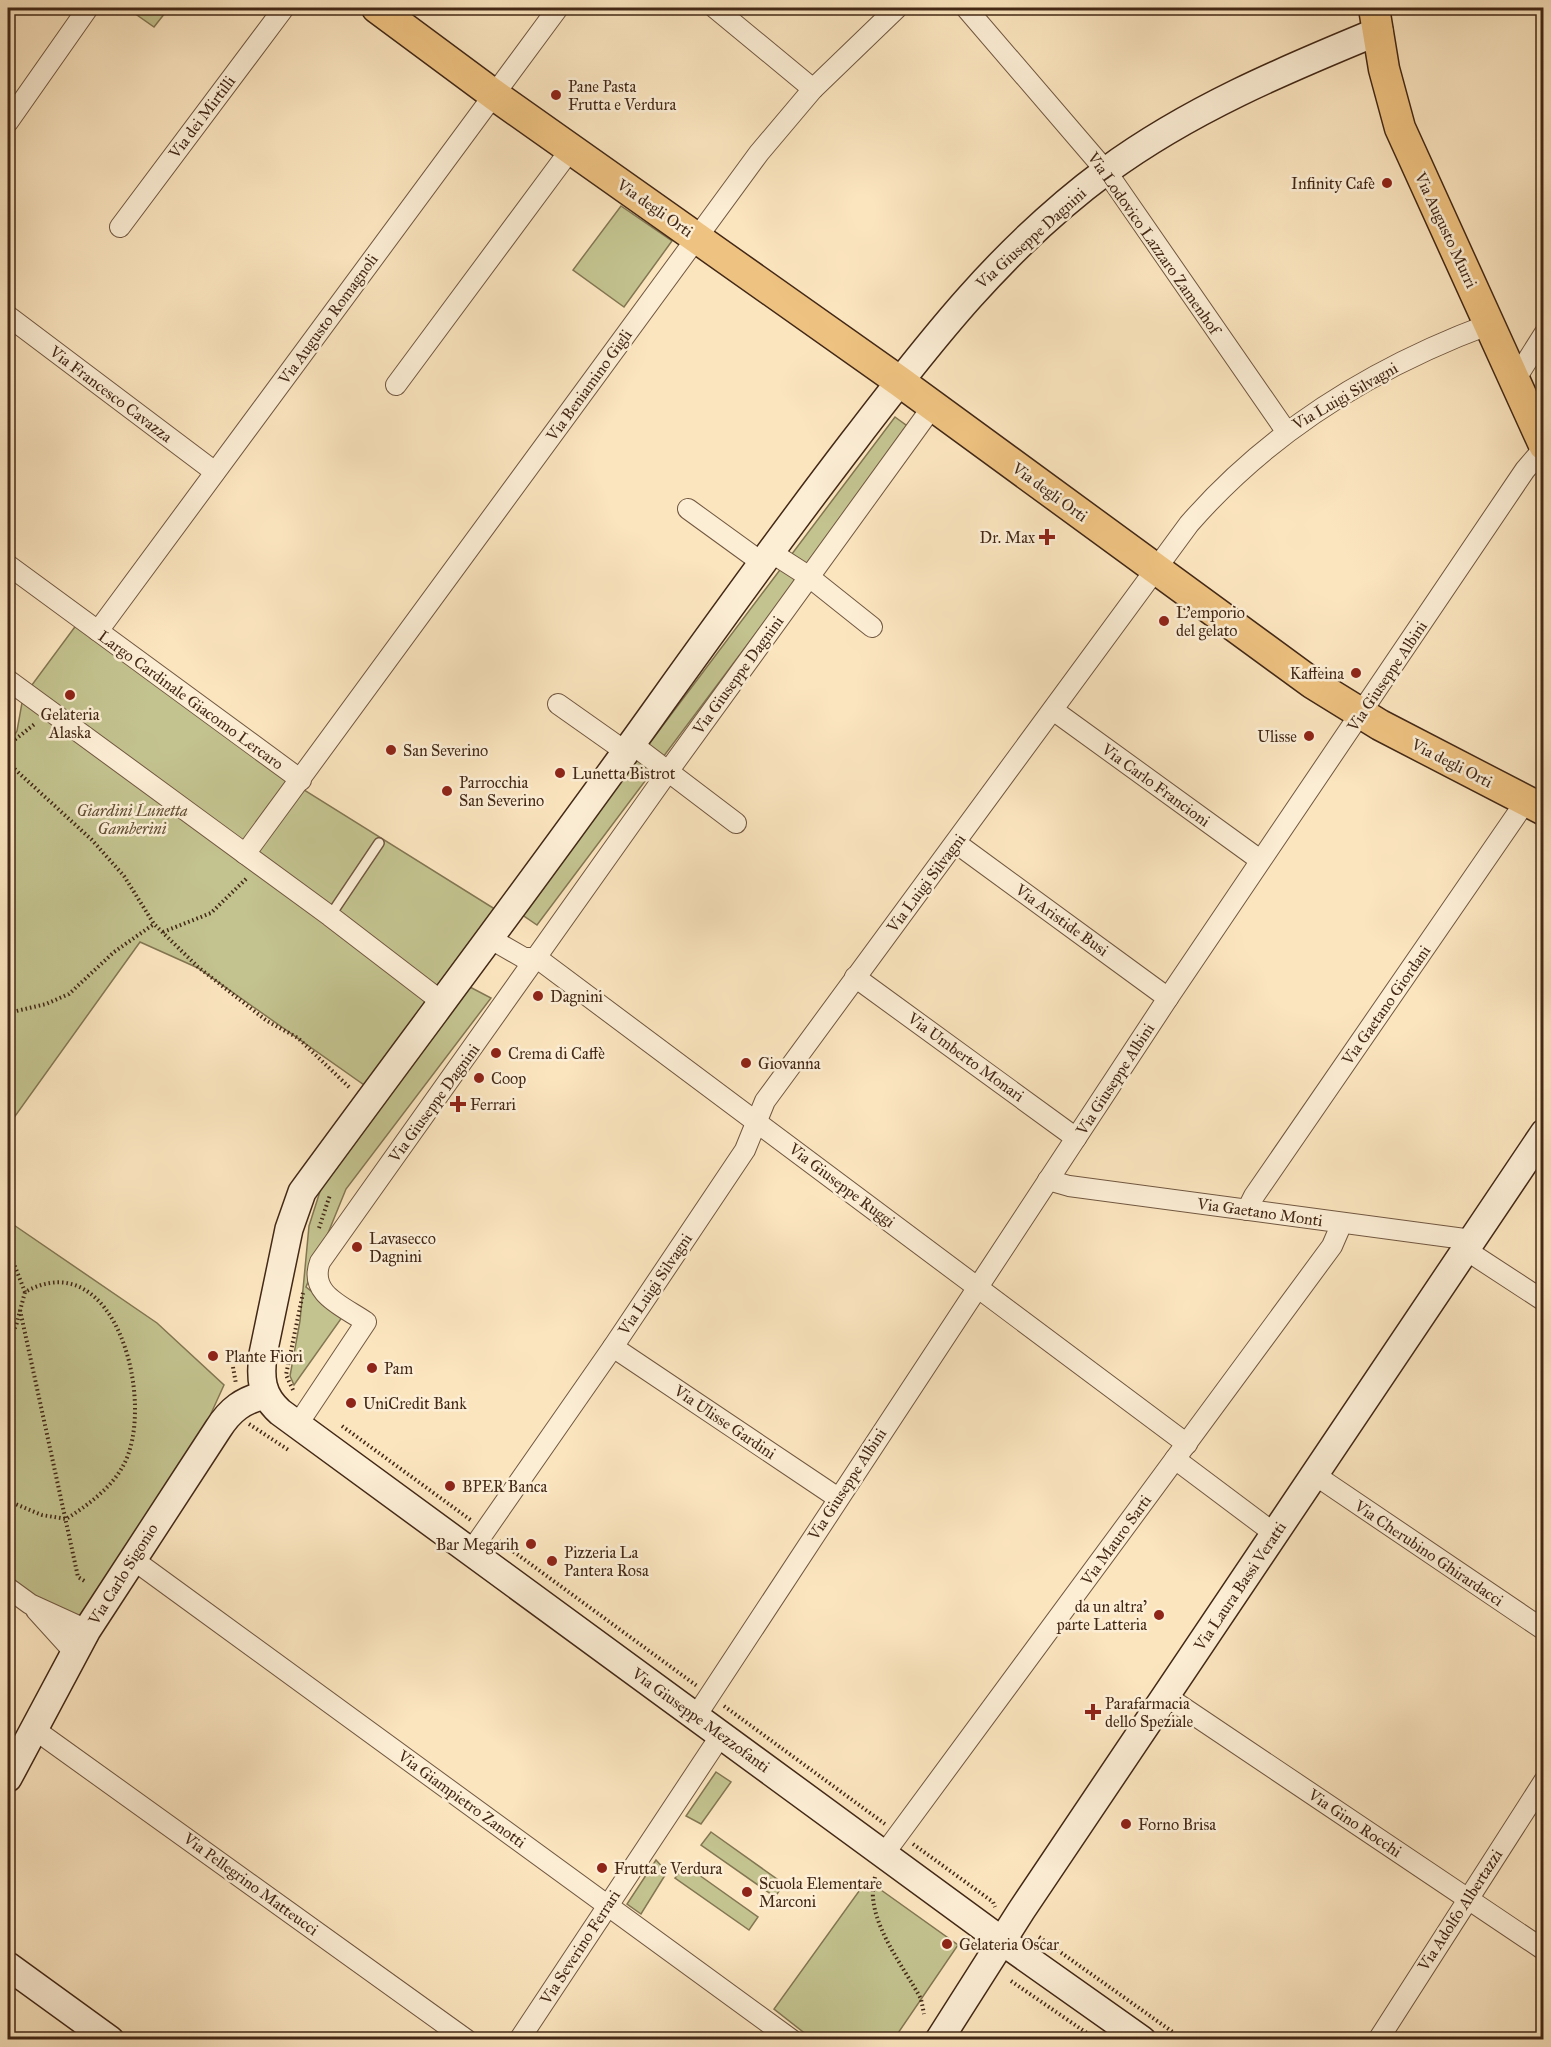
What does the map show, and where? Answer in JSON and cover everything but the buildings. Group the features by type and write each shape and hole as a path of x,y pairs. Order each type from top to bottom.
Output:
{"main road":[{"name":"Via degli Orti","path":"377,8 493,94 899,381 1295,671 1361,714 1535,805"},
{"name":"Via Augusto Murri","path":"1377,19 1384,69 1400,128 1544,446"}],"street":[{"path":"8,122 88,8"},
{"name":"Via dei Mirtilli","path":"120,227 284,8"},
{"name":"Via Augusto Romagnoli","path":"98,632 558,8"},
{"path":"715,8 813,89"},
{"name":"Via Beniamino Gigli","path":"300,780 759,153 813,89 897,8"},
{"name":"Via Lodovico Lazzaro Zamenhof","path":"966,8 1106,171 1286,431"},
{"name":"Via Giuseppe Dagnini","path":"265,1395 261,1371 263,1354 289,1229 302,1192 491,939 765,557 899,381 964,300 1053,215 1106,171 1174,125 1377,19"},
{"path":"396,385 571,149"},
{"name":"Via Francesco Cavazza","path":"8,316 215,472"},
{"name":"Via Luigi Silvagni","path":"482,1544 745,1150 765,1101 1189,524 1221,488 1286,431 1326,404 1383,373 1490,324"},
{"path":"1515,380 1544,334"},
{"name":"Via Giuseppe Dagnini","path":"298,1424 366,1322 321,1291 315,1274 320,1262 808,576 933,406"},
{"name":"Via Giuseppe Albini","path":"696,1716 976,1286 1260,860 1525,470 1544,446"},
{"path":"688,509 765,557 808,576 872,627"},
{"name":"Largo Cardinale Giacomo Lercaro","path":"8,565 300,780 245,854"},
{"path":"8,680 330,916 442,1002"},
{"path":"558,704 667,773 736,823"},
{"name":"Via Carlo Francioni","path":"1053,710 1260,860"},
{"name":"Via Gaetano Giordani","path":"1247,1210 1254,1196 1535,805"},
{"name":"Via Aristide Busi","path":"956,843 1168,998"},
{"name":"Via Giuseppe Ruggi","path":"491,939 524,958 537,958 1187,1443"},
{"name":"Via Umberto Monari","path":"855,977 1076,1137"},
{"name":"Via Laura Bassi Veratti","path":"939,2040 1002,1941 1544,1133"},
{"name":"Via Gaetano Monti","path":"1048,1180 1069,1186 1342,1223 1469,1245"},
{"name":"Via Mauro Sarti","path":"880,1865 1332,1246 1342,1223"},
{"path":"1469,1245 1544,1301"},
{"name":"Via Ulisse Gardini","path":"613,1347 838,1498"},
{"name":"Via Giuseppe Mezzofanti","path":"265,1395 270,1404 298,1424 482,1544 880,1865 1002,1941 1142,2040"},
{"name":"Via Carlo Sigonio","path":"8,1778 87,1630 131,1558 224,1419 245,1401 265,1395"},
{"path":"1175,1459 1275,1534"},
{"name":"Via Cherubino Ghirardacci","path":"1315,1476 1544,1630"},
{"name":"Via Giampietro Zanotti","path":"131,1558 792,2040"},
{"path":"8,1588 30,1604 75,1653"},
{"path":"30,1604 87,1630"},
{"name":"Via Gino Rocchi","path":"1166,1696 1544,1950"},
{"name":"Via Pellegrino Matteucci","path":"34,1730 467,2040"},
{"name":"Via Severino Ferrari","path":"519,2040 721,1735"},
{"name":"Via Adolfo Albertazzi","path":"1378,2040 1544,1781"},
{"path":"8,1966 110,2040"}],"lane":[{"path":"330,916 380,843"}],"path":[{"path":"8,745 37,723"},
{"path":"8,764 92,840 124,876 143,902 154,924 221,986 317,1053 336,1076 357,1094"},
{"path":"163,932 211,913 247,877 257,884 267,870"},
{"path":"9,1011 46,1004 69,994 90,977 114,952 154,924"},
{"path":"8,1249 25,1292 16,1326 8,1340"},
{"path":"8,1501 42,1515 66,1519 110,1484 123,1467 132,1446 133,1376 122,1335 94,1297 80,1287 54,1281 38,1285 25,1292"},
{"path":"20,1310 78,1576 86,1582"},
{"path":"244,1421 294,1452"},
{"path":"350,1432 477,1525"},
{"path":"482,1544 699,1688"},
{"path":"745,1721 887,1825"},
{"path":"907,1839 993,1902"},
{"path":"880,1865 873,1884 878,1917 921,1999 924,2014"},
{"path":"1039,1937 1185,2040"},
{"path":"1011,1981 1015,1976"},
{"path":"1005,1980 1011,1981 1097,2040"}],"green space":[{"path":"127,8 169,8 154,27"},
{"path":"621,206 672,241 624,307 573,270"},
{"path":"895,417 910,428 537,925 521,914"},
{"name":"Giardini Lunetta Gamberini","path":"77,624 304,790 498,911 367,1087 198,968 140,942 8,1126 8,745 17,731 23,697"},
{"path":"468,986 491,998 346,1189 306,1287 343,1316 294,1385 290,1376 300,1321 309,1226 322,1185"},
{"path":"8,1221 157,1323 224,1385 193,1453 72,1643 8,1596"},
{"path":"716,1772 731,1782 701,1824 686,1816"},
{"path":"711,1832 784,1884 775,1897 701,1845"},
{"path":"656,1860 667,1872 641,1914 627,1904"},
{"path":"685,1865 758,1917 749,1930 675,1878"},
{"path":"867,1880 958,1945 894,2039 812,2039 774,2009"}],"place":[{"name":"Pane Pasta Frutta e Verdura","path":"556,95"},
{"name":"Infinity Cafè","path":"1387,183"},
{"name":"Dr. Max","path":"1047,537"},
{"name":"L'emporio del gelato","path":"1164,621"},
{"name":"Kaffeina","path":"1356,673"},
{"name":"Gelateria Alaska","path":"70,695"},
{"name":"Ulisse","path":"1309,736"},
{"name":"San Severino","path":"391,750"},
{"name":"Lunetta Bistrot","path":"560,773"},
{"name":"Parrocchia San Severino","path":"447,791"},
{"name":"Dagnini","path":"538,996"},
{"name":"Crema di Caffè","path":"496,1053"},
{"name":"Giovanna","path":"746,1063"},
{"name":"Coop","path":"479,1078"},
{"name":"Ferrari","path":"458,1104"},
{"name":"Lavasecco Dagnini","path":"357,1247"},
{"name":"Plante Fiori","path":"213,1356"},
{"name":"Pam","path":"372,1368"},
{"name":"UniCredit Bank","path":"351,1403"},
{"name":"BPER Banca","path":"450,1486"},
{"name":"Bar Megarih","path":"531,1544"},
{"name":"Pizzeria La Pantera Rosa","path":"552,1561"},
{"name":"da un altra' parte Latteria","path":"1159,1615"},
{"name":"Parafarmacia dello Speziale","path":"1093,1712"},
{"name":"Forno Brisa","path":"1126,1824"},
{"name":"Frutta e Verdura","path":"602,1868"},
{"name":"Scuola Elementare Marconi","path":"747,1892"},
{"name":"Gelateria Oscar","path":"947,1944"}]}
